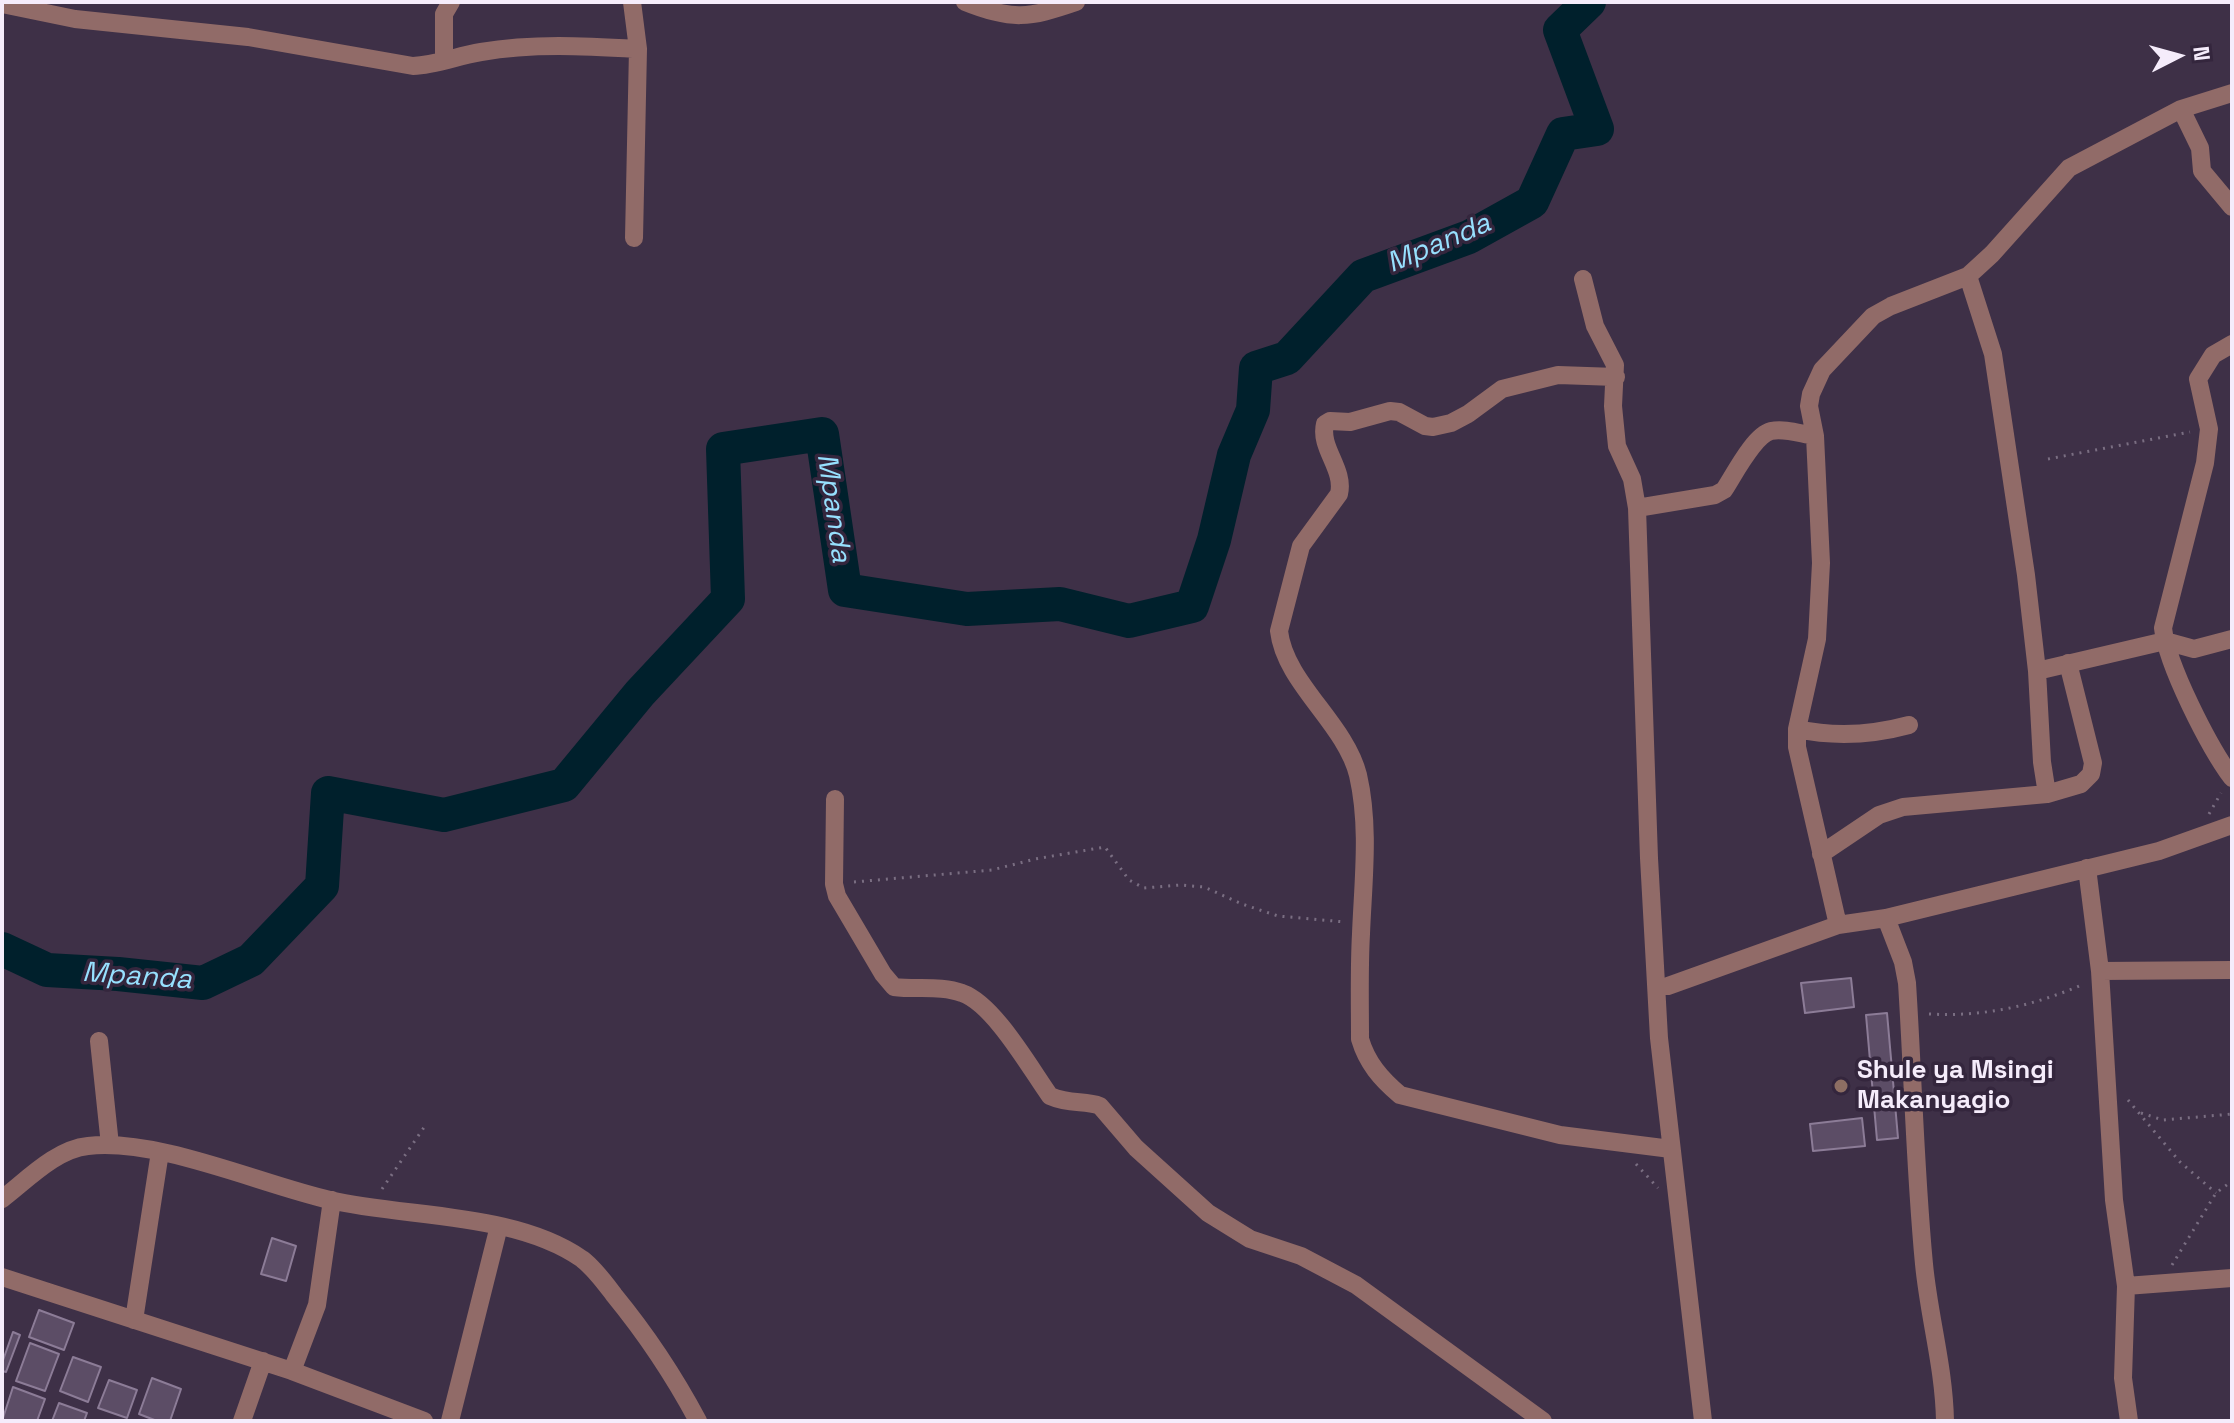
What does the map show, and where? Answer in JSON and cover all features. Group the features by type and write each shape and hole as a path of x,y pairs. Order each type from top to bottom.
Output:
{"street":[{"path":"444,61 444,14 451,2"},
{"path":"632,2 638,49 634,238"},
{"path":"965,2 993,13 1019,17 1044,13 1076,2"},
{"path":"2,4 75,19 248,37 413,66 519,47 638,49"},
{"path":"1838,925 1797,747 1797,729 1818,624 1821,563 1815,436 1809,406 1822,370 1873,316 1968,276 1992,254 2069,168 2181,109 2232,93"},
{"path":"2181,109 2200,148 2202,171 2232,207"},
{"path":"1968,276 1993,354 2026,575 2047,794"},
{"path":"1583,279 1595,326 1615,365 1613,406 1617,446 1632,479 1637,508 1649,873 1659,1038 1703,1421"},
{"path":"2231,777 2215,756 2165,641 2163,628 2205,463 2209,429 2198,379 2213,355 2232,344"},
{"path":"1616,377 1558,375 1502,389 1468,414 1451,423 1433,427 1390,411 1350,422 1330,421 1323,428 1341,488 1301,546 1279,631 1280,643 1343,741 1357,773 1365,820 1360,1039 1365,1057 1381,1079 1400,1095 1560,1135 1671,1149"},
{"path":"1637,508 1715,495 1724,490 1759,437 1768,431 1815,436"},
{"path":"2037,671 2165,641 2194,649 2232,639"},
{"path":"1821,854 1879,815 1903,807 2047,794 2081,784 2091,774 2093,763 2068,663"},
{"path":"1797,729 1840,735 1909,725"},
{"path":"835,799 834,884 846,915 894,987 947,989 981,1003 1050,1096 1062,1102 1100,1106 1136,1148 1208,1213 1250,1239 1301,1256 1356,1285 1543,1421"},
{"path":"1668,986 1838,925 1886,918 2159,851 2232,825"},
{"path":"2087,868 2100,974 2114,1200 2126,1286 2123,1378 2129,1421"},
{"path":"1886,918 1903,962 1909,1013 1915,1169 1928,1308 1945,1386 1945,1421"},
{"path":"2100,974 2232,970"},
{"path":"99,1041 110,1145"},
{"path":"2,1199 67,1152 85,1146 110,1145 160,1152 332,1200 499,1226 545,1241 582,1259 644,1332 698,1421"},
{"path":"134,1320 160,1152"},
{"path":"292,1371 317,1305 332,1200"},
{"path":"450,1421 499,1226"},
{"path":"2,1277 263,1361 424,1421"},
{"path":"2126,1286 2232,1278"},
{"path":"242,1421 263,1361"}],"path":[{"path":"2048,459 2209,429"},
{"path":"2206,817 2231,777"},
{"path":"834,884 992,870 1105,847 1129,880 1144,888 1204,887 1278,916 1361,924"},
{"path":"1909,1013 1957,1016 1996,1013 2049,999 2100,974"},
{"path":"2108,1081 2141,1113 2180,1162 2216,1193"},
{"path":"2141,1113 2163,1120 2232,1114"},
{"path":"376,1206 382,1190 427,1123"},
{"path":"1636,1164 1677,1208"},
{"path":"2163,1283 2177,1254 2216,1193 2232,1181"}],"building":[{"path":"1851,978 1854,1007 1805,1013 1801,983"},
{"path":"1887,1013 1898,1138 1877,1140 1866,1015"},
{"path":"1862,1118 1865,1146 1813,1151 1810,1124"},
{"path":"272,1238 296,1246 286,1281 261,1274"},
{"path":"39,1310 74,1323 64,1350 29,1337"},
{"path":"13,1332 20,1335 6,1372 2,1371 2,1363"},
{"path":"30,1343 59,1354 45,1391 16,1381"},
{"path":"73,1357 101,1367 88,1402 60,1391"},
{"path":"152,1378 181,1389 170,1421 157,1421 139,1414"},
{"path":"109,1380 137,1390 127,1418 98,1408"},
{"path":"13,1387 45,1399 37,1421 2,1421"},
{"path":"59,1403 87,1413 84,1421 52,1421"}],"waterway":[{"name":"Mpanda","path":"2,949 47,970 203,983 251,960 322,886 328,793 444,815 564,785 640,693 728,599 723,449 822,434 845,590 967,609 1060,604 1129,621 1192,606 1214,540 1234,455 1253,410 1256,368 1287,358 1363,276 1469,237 1532,202 1563,134 1597,129 1560,30 1589,2"}],"place":[{"name":"Shule ya Msingi Makanyagio","path":"1841,1086"}]}
